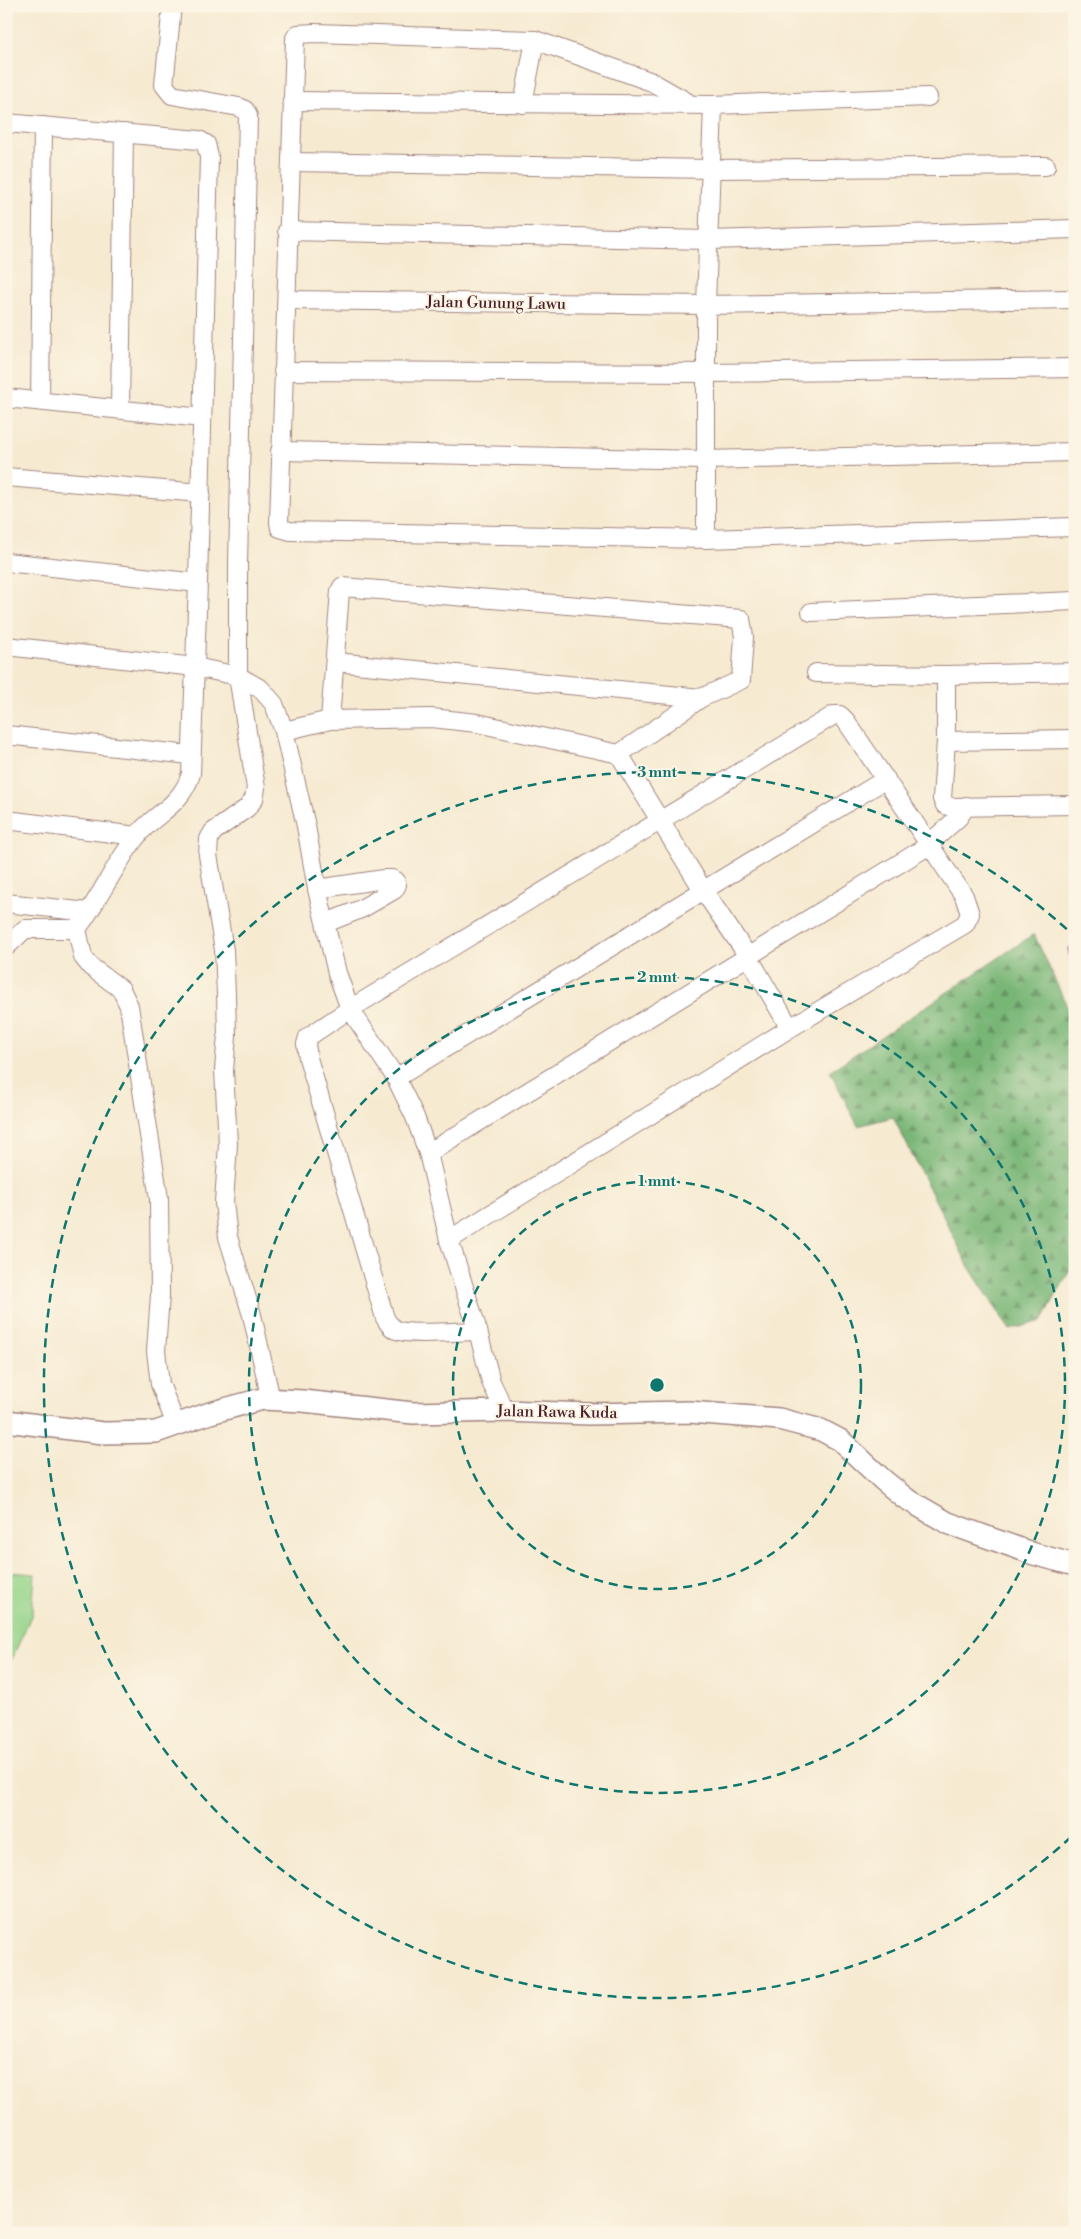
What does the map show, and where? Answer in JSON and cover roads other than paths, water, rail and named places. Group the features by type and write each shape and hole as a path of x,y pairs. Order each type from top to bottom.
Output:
{"street":[{"path":"172,6 164,85 167,91 172,95 182,98 239,107 246,110 248,116 238,554 238,676 256,788 254,798 247,808 213,832 209,839 208,855 224,950 227,1036 224,1070 228,1144 224,1202 228,1237 252,1315 271,1400"},
{"path":"690,104 652,82 535,40 326,33 298,34 295,38 292,162 287,231 287,300 278,522 280,528 285,530 706,539 1075,526"},
{"path":"523,104 535,40"},
{"path":"292,101 713,105 928,97"},
{"path":"706,539 706,305 713,105"},
{"path":"6,123 199,140 206,144 209,157 201,493 190,755 191,774 187,788 169,808 137,836 77,928 83,957 91,967 121,989 129,1006 159,1199 160,1295 156,1351 160,1384 176,1425"},
{"path":"40,401 43,126"},
{"path":"120,409 124,133"},
{"path":"292,162 712,169 1046,166"},
{"path":"287,231 709,240 1075,229"},
{"name":"Jalan Gunung Lawu","path":"287,300 706,305 1075,300"},
{"path":"283,371 707,373 1075,368"},
{"path":"6,398 202,418"},
{"path":"280,451 705,460 1075,452"},
{"path":"6,477 201,493"},
{"path":"6,562 198,583"},
{"path":"330,720 340,591 342,587 346,586 741,618 744,637 741,680 701,698 619,754"},
{"path":"812,612 1075,601"},
{"path":"6,646 195,667 238,676 261,689 274,704 284,732 306,826 317,889 338,973 350,1009 396,1078 428,1153 449,1240 478,1331 491,1382 505,1411"},
{"path":"336,662 701,698"},
{"path":"816,673 946,676 1075,672"},
{"path":"946,676 946,741 942,799 944,805 1075,805"},
{"path":"449,1240 790,1028 965,924 970,914 964,896 846,720 840,715 834,715 350,1009 308,1037 306,1050 390,1326 397,1330 478,1331"},
{"path":"284,732 330,720 400,718 462,721 619,754 662,820 703,890 748,956 790,1028"},
{"path":"6,735 190,755"},
{"path":"946,741 1075,740"},
{"path":"396,1078 886,779"},
{"path":"428,1153 930,844 960,817 966,806"},
{"path":"6,820 137,836"},
{"path":"317,889 384,879 396,881 397,885 394,890 361,909 326,923"},
{"path":"6,903 88,912"},
{"path":"6,947 25,929 77,928"},
{"name":"Jalan Rawa Kuda","path":"6,1421 103,1433 156,1432 240,1404 262,1399 303,1401 413,1413 505,1411 590,1414 689,1412 779,1419 805,1426 840,1440 905,1498 948,1523 1034,1554 1075,1565"}]}
